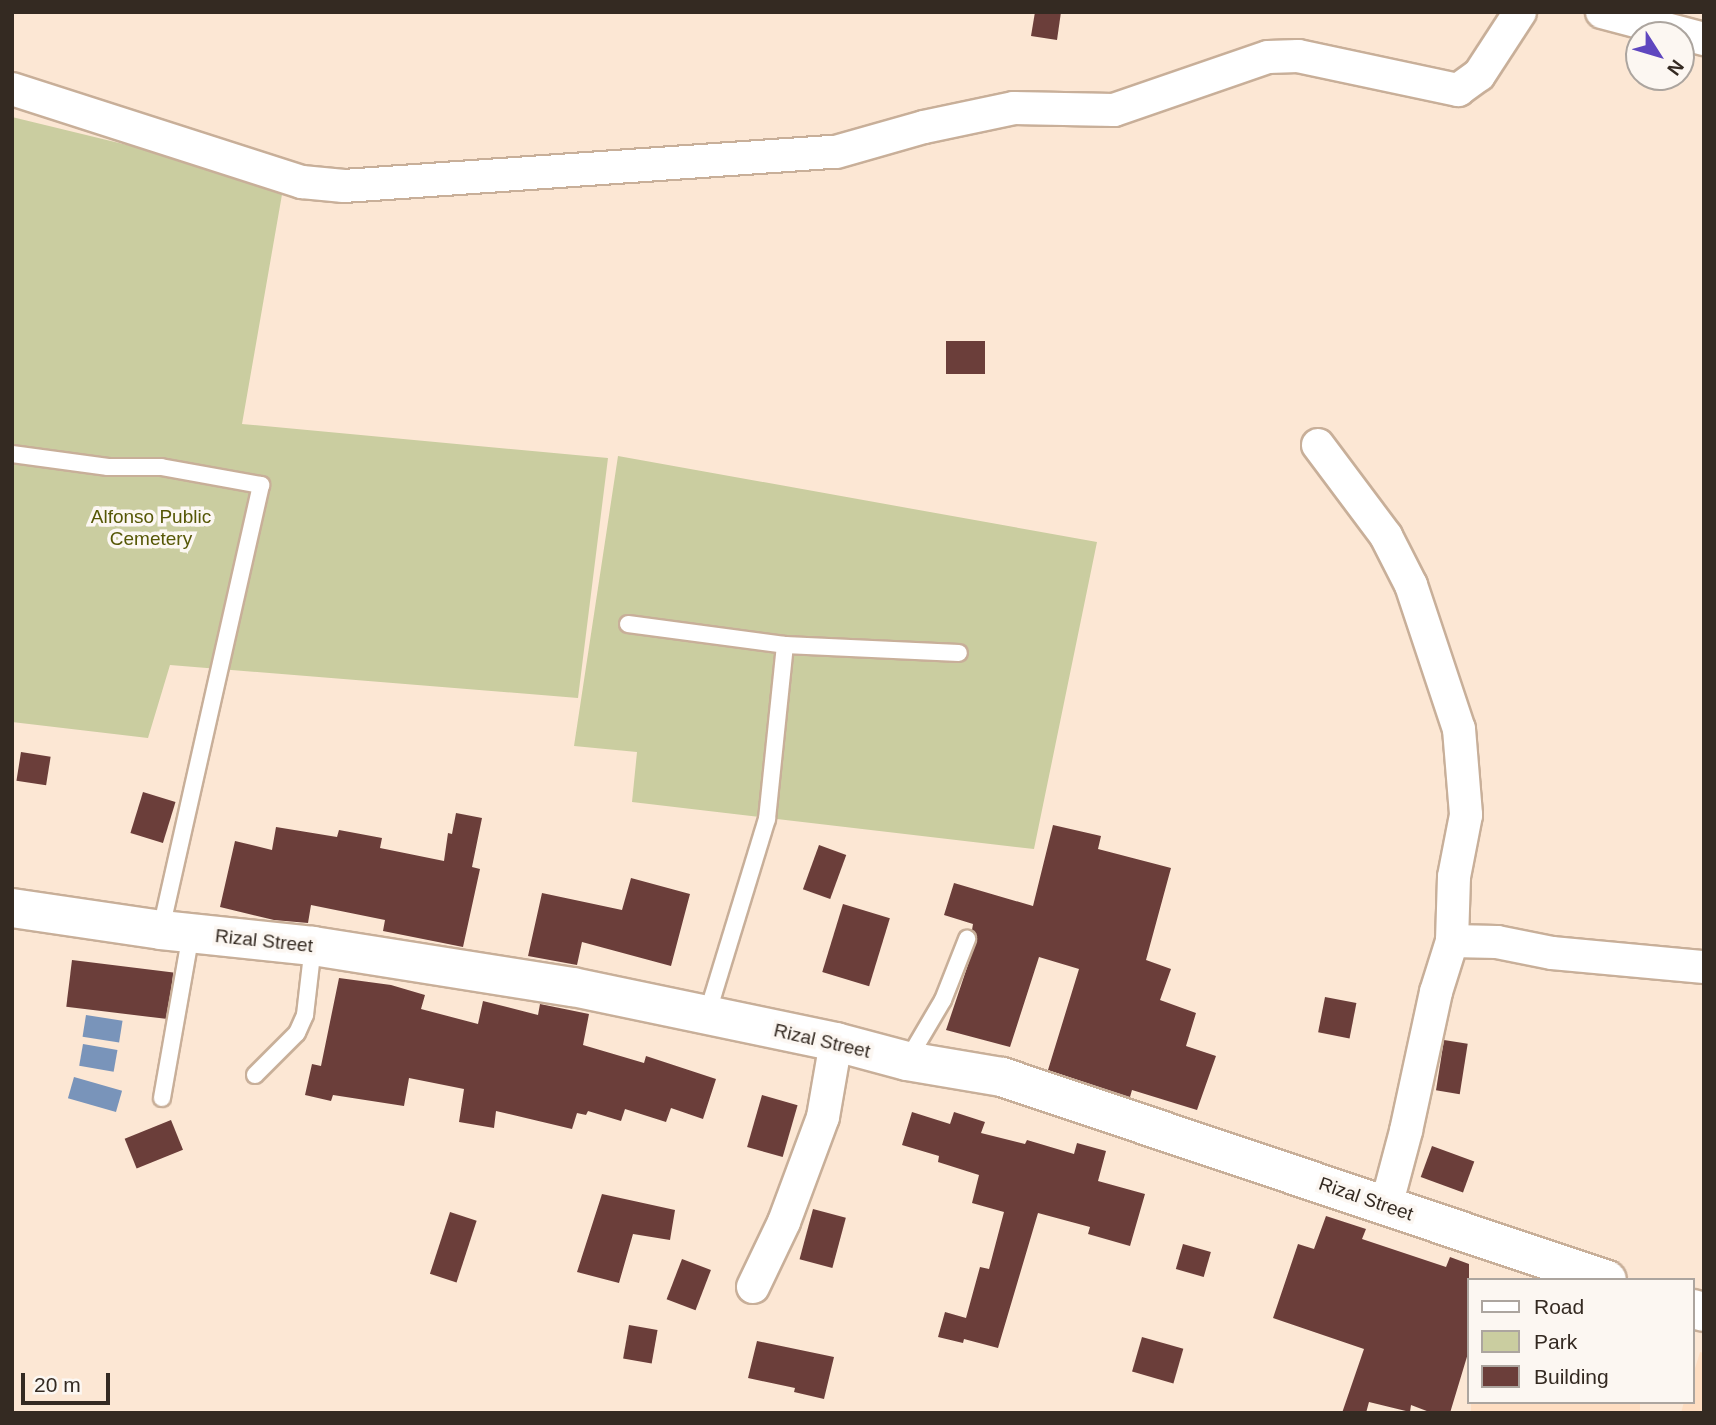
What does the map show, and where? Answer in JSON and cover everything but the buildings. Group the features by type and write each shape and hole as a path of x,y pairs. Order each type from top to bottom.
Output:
{"street":[{"path":"12,89 302,182 344,186 836,152 924,127 1014,108 1114,110 1268,57 1298,56 1458,90 1479,75 1520,12"},
{"path":"1602,12 1704,39"},
{"path":"1318,445 1386,536 1411,585 1459,729 1465,815 1454,877 1452,940 1436,992 1386,1206"},
{"name":"Rizal Street","path":"12,908 176,932 313,946 573,987 836,1042 907,1061 1002,1077 1601,1278"},
{"path":"1452,940 1497,942 1552,953 1704,967"},
{"path":"753,1287 784,1222 823,1117 836,1042"}],"lane":[{"path":"12,454 108,467 161,467 261,485 176,932 162,1098"},
{"path":"628,624 785,645 959,653"},
{"path":"706,1015 767,819 785,645"},
{"path":"907,1061 943,1000 967,939"},
{"path":"255,1075 297,1032 301,1024 305,1015 313,946"}],"shaded area":[{"path":"1700,1352 1704,1353 1704,1413 1681,1413 1683,1404 1695,1404 1695,1368"},
{"path":"1471,1404 1640,1404 1640,1413 1471,1413"}],"green space":[{"name":"Alfonso Public Cemetery","path":"12,117 284,183 242,424 608,458 578,698 170,665 148,738 12,722"},
{"path":"618,456 1097,542 1034,849 632,802 637,752 574,746"}],"water":[{"path":"86,1015 123,1021 119,1043 83,1037"},
{"path":"83,1044 117,1050 114,1072 79,1066"},
{"path":"74,1077 122,1091 116,1112 68,1098"}]}
